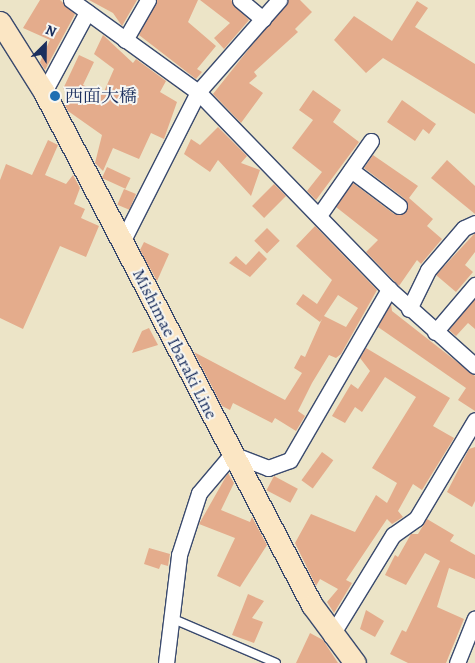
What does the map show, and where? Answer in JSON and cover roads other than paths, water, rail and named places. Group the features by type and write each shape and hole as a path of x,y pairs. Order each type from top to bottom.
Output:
{"main road":[{"name":"Mishimae Ibaraki Line","path":"0,22 44,92 232,454 331,636 355,663"}],"street":[{"path":"125,40 148,0"},
{"path":"240,0 263,18"},
{"path":"122,242 198,92 278,0"},
{"path":"44,92 81,5 125,40 198,92 320,214 409,309 475,366"},
{"path":"320,214 371,141"},
{"path":"351,170 399,206"},
{"path":"409,309 428,270 464,228 475,224"},
{"path":"435,332 475,285"},
{"path":"166,663 171,618 187,518 211,474 232,454 268,468 290,460 389,289"},
{"path":"331,636 393,535 416,518 475,420"},
{"path":"457,663 475,618"}],"lane":[{"path":"171,618 276,663"}],"place":[{"name":"西面大橋","path":"55,96"}]}
